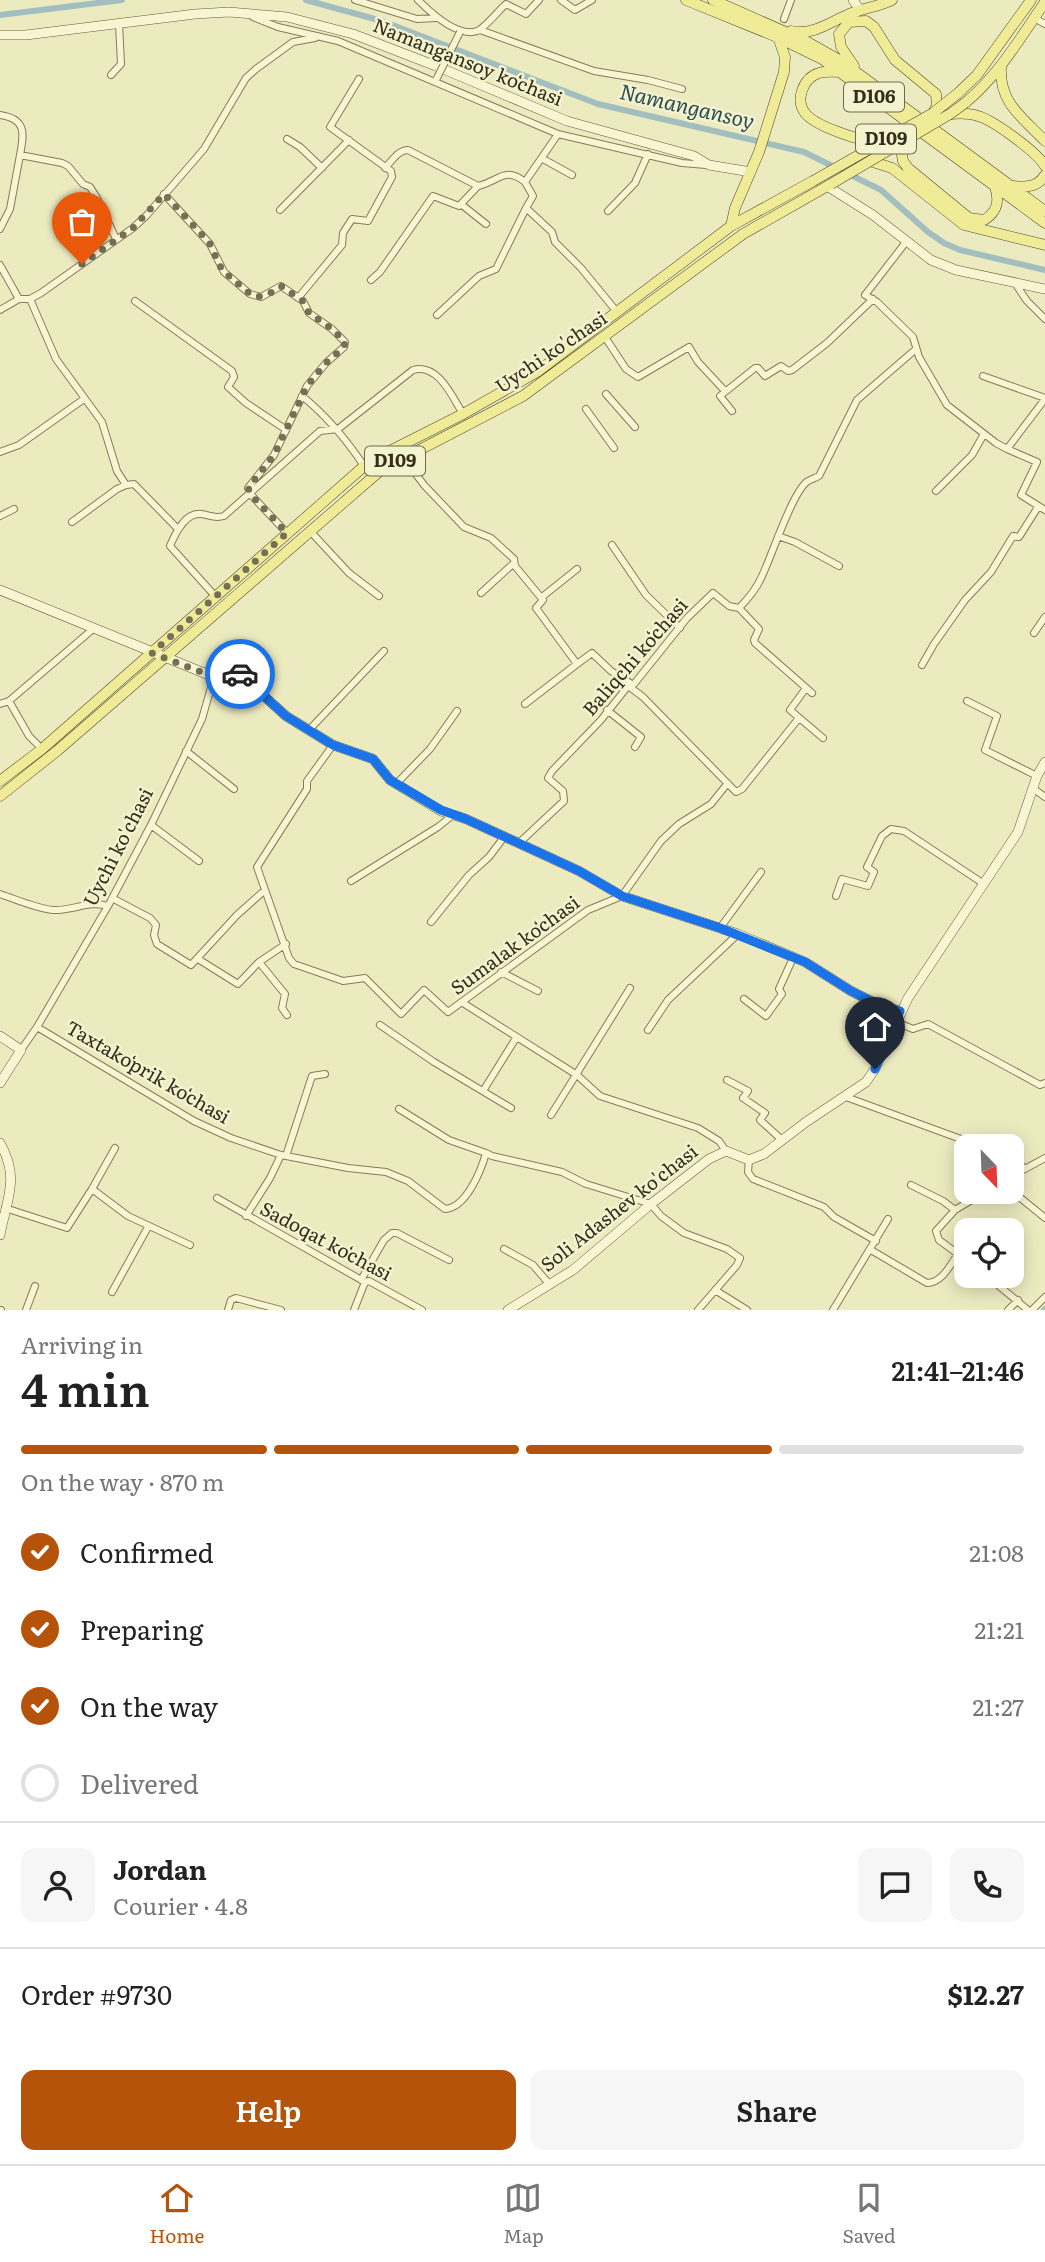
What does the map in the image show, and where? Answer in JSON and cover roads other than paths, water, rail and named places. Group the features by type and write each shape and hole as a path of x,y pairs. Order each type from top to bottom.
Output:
{"main road":[{"name":"D106","path":"686,0 763,27 779,28 806,41 862,74 1045,211"},
{"name":"D106","path":"713,0 763,27"},
{"path":"731,226 735,208 759,152 786,64 779,28 799,33 813,31 860,10 892,0"},
{"name":"D109","path":"829,185 950,114 1031,0"},
{"name":"D109","path":"880,142 986,84 1045,2"},
{"path":"862,74 841,47 838,38 842,29 853,21 866,22 874,27 895,60 936,94 937,106 933,113"},
{"name":"D106","path":"779,28 1045,223"},
{"path":"1001,66 1001,89 1007,100 1045,141"},
{"path":"843,73 821,72 813,76 804,85 801,94 803,111 809,118 852,137 880,142"},
{"path":"950,114 982,116 1034,152 1045,166"},
{"path":"908,139 901,149 905,165 969,218 984,220 994,212 998,204 995,186"},
{"name":"Uychi ko'chasi","path":"0,781 42,749 364,466 391,448 463,414 537,372 731,226 880,142"},
{"path":"870,161 892,168 964,225 1045,245"},
{"path":"1010,185 1034,185 1045,175"},
{"name":"Uychi ko'chasi","path":"0,796 57,751 381,470 523,396 706,260 774,215 829,185"},
{"path":"768,205 774,215"}],"street":[{"path":"355,0 417,19 436,18"},
{"path":"418,0 436,18 460,30 481,30 594,71 682,89"},
{"path":"481,30 506,2 526,14 539,0"},
{"path":"561,0 575,10 592,0"},
{"path":"779,28 791,0"},
{"path":"853,0 860,10"},
{"path":"244,13 278,27 338,41 437,80 558,134 682,163 709,164"},
{"name":"Namangansoy koʻchasi","path":"0,35 26,35 195,14 244,13 287,17 353,34 567,121 694,156 709,164 751,172"},
{"path":"1034,18 1045,24"},
{"path":"111,75 121,64 119,24"},
{"path":"437,80 460,30"},
{"path":"0,310 19,299 30,299 47,290 140,221 204,149 246,78 293,42 322,37"},
{"path":"298,298 342,245 343,233 352,219 359,218 364,222 370,218 392,177 392,173 330,127 359,79"},
{"path":"0,115 11,117 22,128 23,134 10,209 0,229"},
{"path":"525,182 558,134"},
{"path":"287,139 323,168"},
{"path":"280,211 349,140"},
{"path":"385,169 397,155 408,150 478,186"},
{"path":"608,211 635,183 648,154"},
{"path":"20,155 68,166 83,184 90,187 116,239"},
{"path":"543,159 572,176"},
{"path":"371,280 380,272 433,196 455,206 462,205 478,186 510,174 516,175 525,182 533,196 496,269 479,276 437,314"},
{"path":"829,185 931,260 946,267 1045,289"},
{"path":"164,194 209,242 222,270 250,294 261,297 281,286 305,303 309,313 332,329 345,344 316,374 302,396 274,455 249,485 250,493 287,533"},
{"path":"462,205 486,224"},
{"path":"526,208 552,232 555,242 581,268 617,312"},
{"path":"906,242 865,295 873,299 913,337 916,349 943,400 952,410 1007,449 1037,462 1021,495 1041,508 1019,537 1013,536 991,572 965,600 922,665"},
{"path":"0,265 19,299"},
{"path":"1014,281 1027,301 1045,318"},
{"path":"30,299 49,347 103,422 117,471 126,485"},
{"path":"732,411 721,398 725,391 755,368 765,376 781,366 790,372 827,343 873,299"},
{"path":"135,301 232,371 233,377 228,387 246,403 285,429"},
{"path":"605,337 626,369 638,377 689,347 698,362 725,391"},
{"path":"823,738 790,709 809,690 755,643 759,629 739,608 764,574 778,536 804,484 821,472 853,405 916,349"},
{"path":"216,597 170,546 177,528 195,514 224,516 320,431 338,429 418,369 434,373 463,414"},
{"path":"983,376 1045,399 1007,449"},
{"path":"606,394 635,427"},
{"path":"302,396 338,429 364,466"},
{"path":"0,452 19,445 84,399"},
{"path":"586,409 614,448"},
{"path":"936,491 972,455 984,434"},
{"path":"403,457 424,485 464,527 491,538 513,559 542,597"},
{"path":"72,522 107,496 126,485 134,485 139,487 177,528"},
{"path":"0,516 14,509"},
{"path":"310,531 349,573 379,597"},
{"path":"778,536 839,566"},
{"path":"612,545 646,595 680,628"},
{"path":"481,593 514,563"},
{"path":"577,569 542,597 543,600 536,608 578,664"},
{"path":"0,590 214,677 219,668 233,668 286,716 333,745 373,759 390,780 428,803 579,871 622,896 738,934 805,962 881,1006 900,1011"},
{"name":"Baliqchi koʻchasi","path":"519,843 564,802 564,791 548,777 680,628 713,593 729,606 739,608"},
{"path":"1034,633 1045,617"},
{"path":"0,704 9,701 93,629"},
{"path":"309,730 384,651"},
{"path":"525,704 592,653 623,678 736,792 739,792 799,718"},
{"name":"Uychi ko'chasi","path":"21,1050 108,906 150,825 202,719 214,677"},
{"path":"9,701 29,736 42,749"},
{"path":"967,701 997,716 985,750 1037,776"},
{"path":"607,710 641,737 635,747"},
{"path":"397,783 430,749 457,711"},
{"name":"Sumalak koʻchasi","path":"333,745 307,781 307,789 256,864 289,958 298,967 342,981 365,978 401,1014 424,990 447,1012 588,910 622,896"},
{"path":"186,751 234,789"},
{"path":"876,1241 834,1217 824,1207 753,1179 748,1172 749,1160 764,1154 806,1122 857,1091 871,1076 900,1011 1018,832 1037,776 1045,762"},
{"path":"622,896 661,841 679,824 711,804 727,784"},
{"path":"1034,789 1045,797"},
{"path":"351,881 420,839 453,815"},
{"path":"150,825 200,861"},
{"path":"836,896 842,879 868,886 874,872 867,867 882,836 891,830 904,831 984,884"},
{"path":"431,922 504,837"},
{"path":"720,928 761,872"},
{"path":"112,898 150,918 156,925 155,942 189,965 265,890"},
{"path":"0,894 34,907 53,910 95,903 108,906"},
{"path":"648,1031 668,1000 738,934"},
{"path":"198,959 237,984 259,962 286,944"},
{"path":"744,999 766,1016 782,994 779,989 793,958"},
{"path":"259,962 285,994 282,1008 287,1015"},
{"path":"500,972 538,991"},
{"path":"551,1115 630,988"},
{"path":"463,1003 577,1075 600,1096 698,1128 719,1141 726,1151"},
{"path":"896,1022 913,1029 928,1024 1040,1084 1045,1083"},
{"path":"380,1025 434,1062 511,1108"},
{"name":"Taxtakoʻprik koʻchasi","path":"37,1027 194,1121 231,1138 284,1155 348,1168 386,1172 408,1181 448,1209 454,1207 467,1194 486,1153"},
{"path":"0,1036 21,1050 0,1083"},
{"path":"483,1091 516,1038"},
{"path":"246,1216 284,1155 312,1076 325,1074"},
{"path":"727,1080 748,1091 743,1098 765,1113 760,1120 782,1140"},
{"path":"846,1097 954,1136"},
{"path":"399,1109 449,1140 486,1153 562,1172 586,1184 651,1204 661,1216 684,1233 739,1255 737,1265 698,1310"},
{"path":"0,1143 10,1163 11,1172 0,1235"},
{"path":"5,1208 65,1228 69,1226 115,1148"},
{"name":"Soli Adashev ko'chasi","path":"508,1310 579,1266 651,1204 709,1159 726,1151 749,1160"},
{"path":"1024,1168 1045,1158"},
{"path":"911,1185 955,1210"},
{"path":"92,1189 128,1216 190,1245"},
{"name":"Sadoqat koʻchasi","path":"217,1198 363,1281 369,1281 422,1310"},
{"path":"1024,1201 1045,1218"},
{"path":"954,1251 939,1240 936,1231 955,1210 965,1204"},
{"path":"833,1310 888,1219"},
{"path":"112,1292 148,1227"},
{"path":"354,1310 363,1281 384,1240 392,1233 397,1233 449,1260"},
{"path":"505,1249 533,1265 550,1284"},
{"path":"870,1250 927,1283 940,1279 954,1260"},
{"path":"26,1310 35,1286"},
{"path":"1002,1288 1030,1310 1045,1297"},
{"path":"715,1290 747,1310"},
{"path":"228,1310 233,1298 281,1310"},
{"path":"1008,1310 1018,1300"}],"waterway":[{"name":"Namangansoy","path":"0,15 122,0"},
{"name":"Namangansoy","path":"306,0 382,21 598,104 804,152 881,190 944,243 960,250 1045,270"}]}
